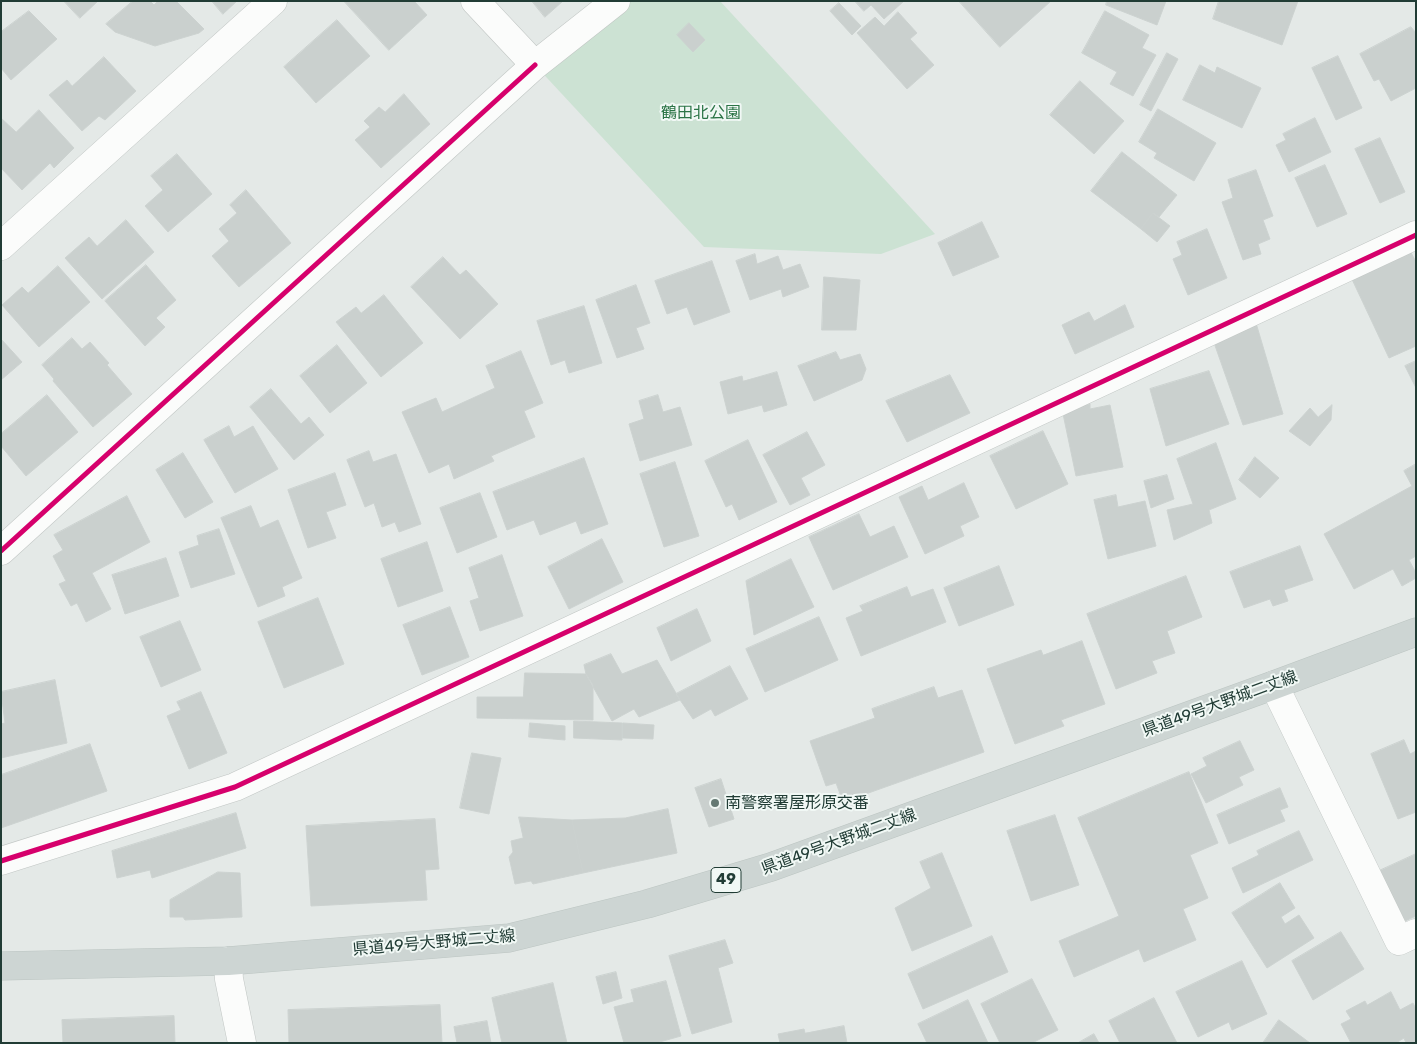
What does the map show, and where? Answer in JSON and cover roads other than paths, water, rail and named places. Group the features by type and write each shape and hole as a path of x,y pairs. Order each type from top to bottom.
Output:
{"main road":[{"name":"県道49号大野城二丈線","path":"1,966 228,961 509,938 647,904 771,867 1416,632"}],"street":[{"path":"1,246 273,1"},
{"path":"475,1 535,65"},
{"path":"1,551 535,65 616,1"},
{"path":"1,861 235,787 1416,235"},
{"path":"1274,685 1399,941 1416,933"},
{"path":"228,961 229,979 242,1043"}],"place":[{"name":"南警察署屋形原交番","path":"715,803"}],"park label":[{"name":"鶴田北公園","path":"701,113"}]}
